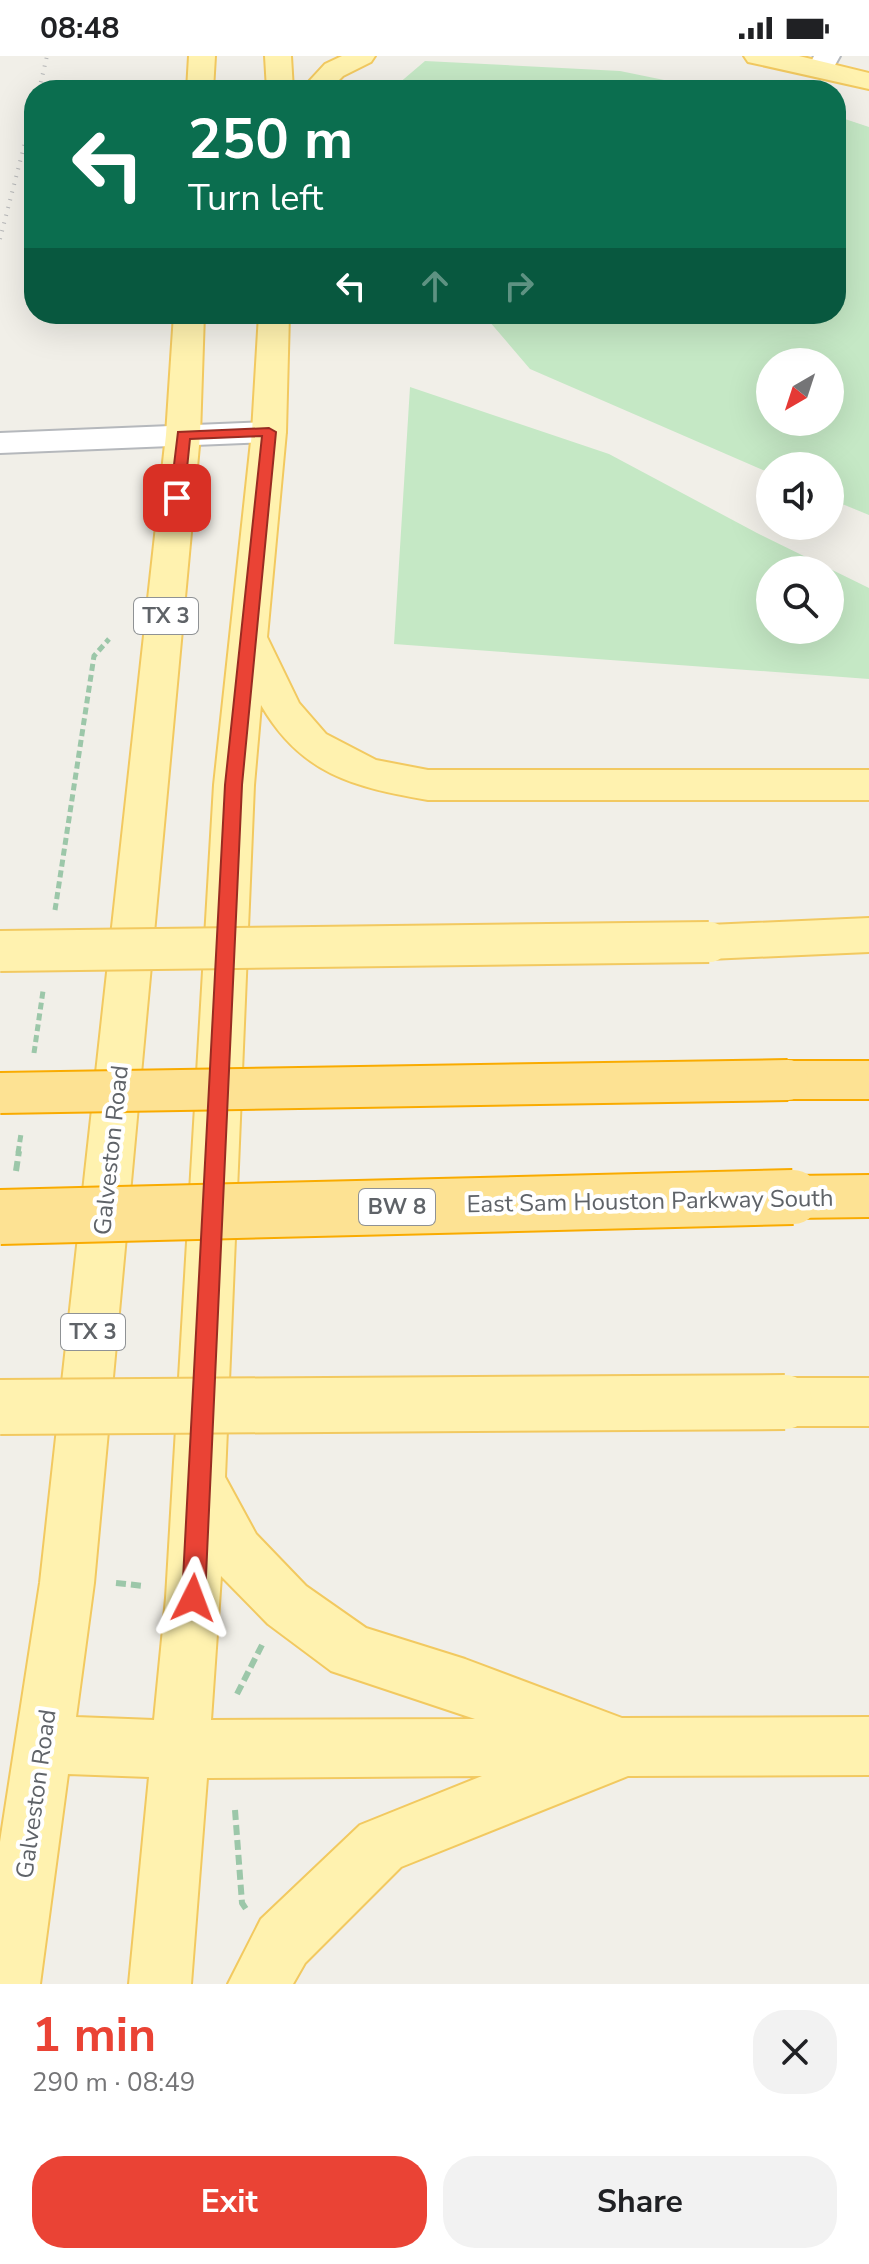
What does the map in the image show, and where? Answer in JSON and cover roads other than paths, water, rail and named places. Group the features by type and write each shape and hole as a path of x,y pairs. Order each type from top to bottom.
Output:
{"highway":[{"path":"0,1093 869,1080"},
{"name":"East Sam Houston Parkway South","path":"0,1217 869,1196"}],"main road":[{"path":"201,80 202,56"},
{"path":"278,56 279,80"},
{"path":"325,80 343,64 362,56"},
{"path":"757,56 824,62 869,81"},
{"name":"Galveston Road","path":"9,1984 68,1568 183,435 189,324"},
{"path":"160,1984 193,1598 234,785 269,432 274,324"},
{"path":"248,635 285,714 300,733 319,750 382,778 428,785 869,785"},
{"path":"0,951 709,942 869,935"},
{"path":"0,1407 869,1402"},
{"path":"199,1481 237,1553 287,1605 351,1651 465,1687 630,1747"},
{"path":"43,1745 180,1749 869,1746"},
{"path":"259,1984 283,1941 381,1846 630,1747"}],"lane":[{"path":"0,443 269,432"}],"railway":[{"path":"41,80 47,56"},
{"path":"0,239 24,147"}]}
